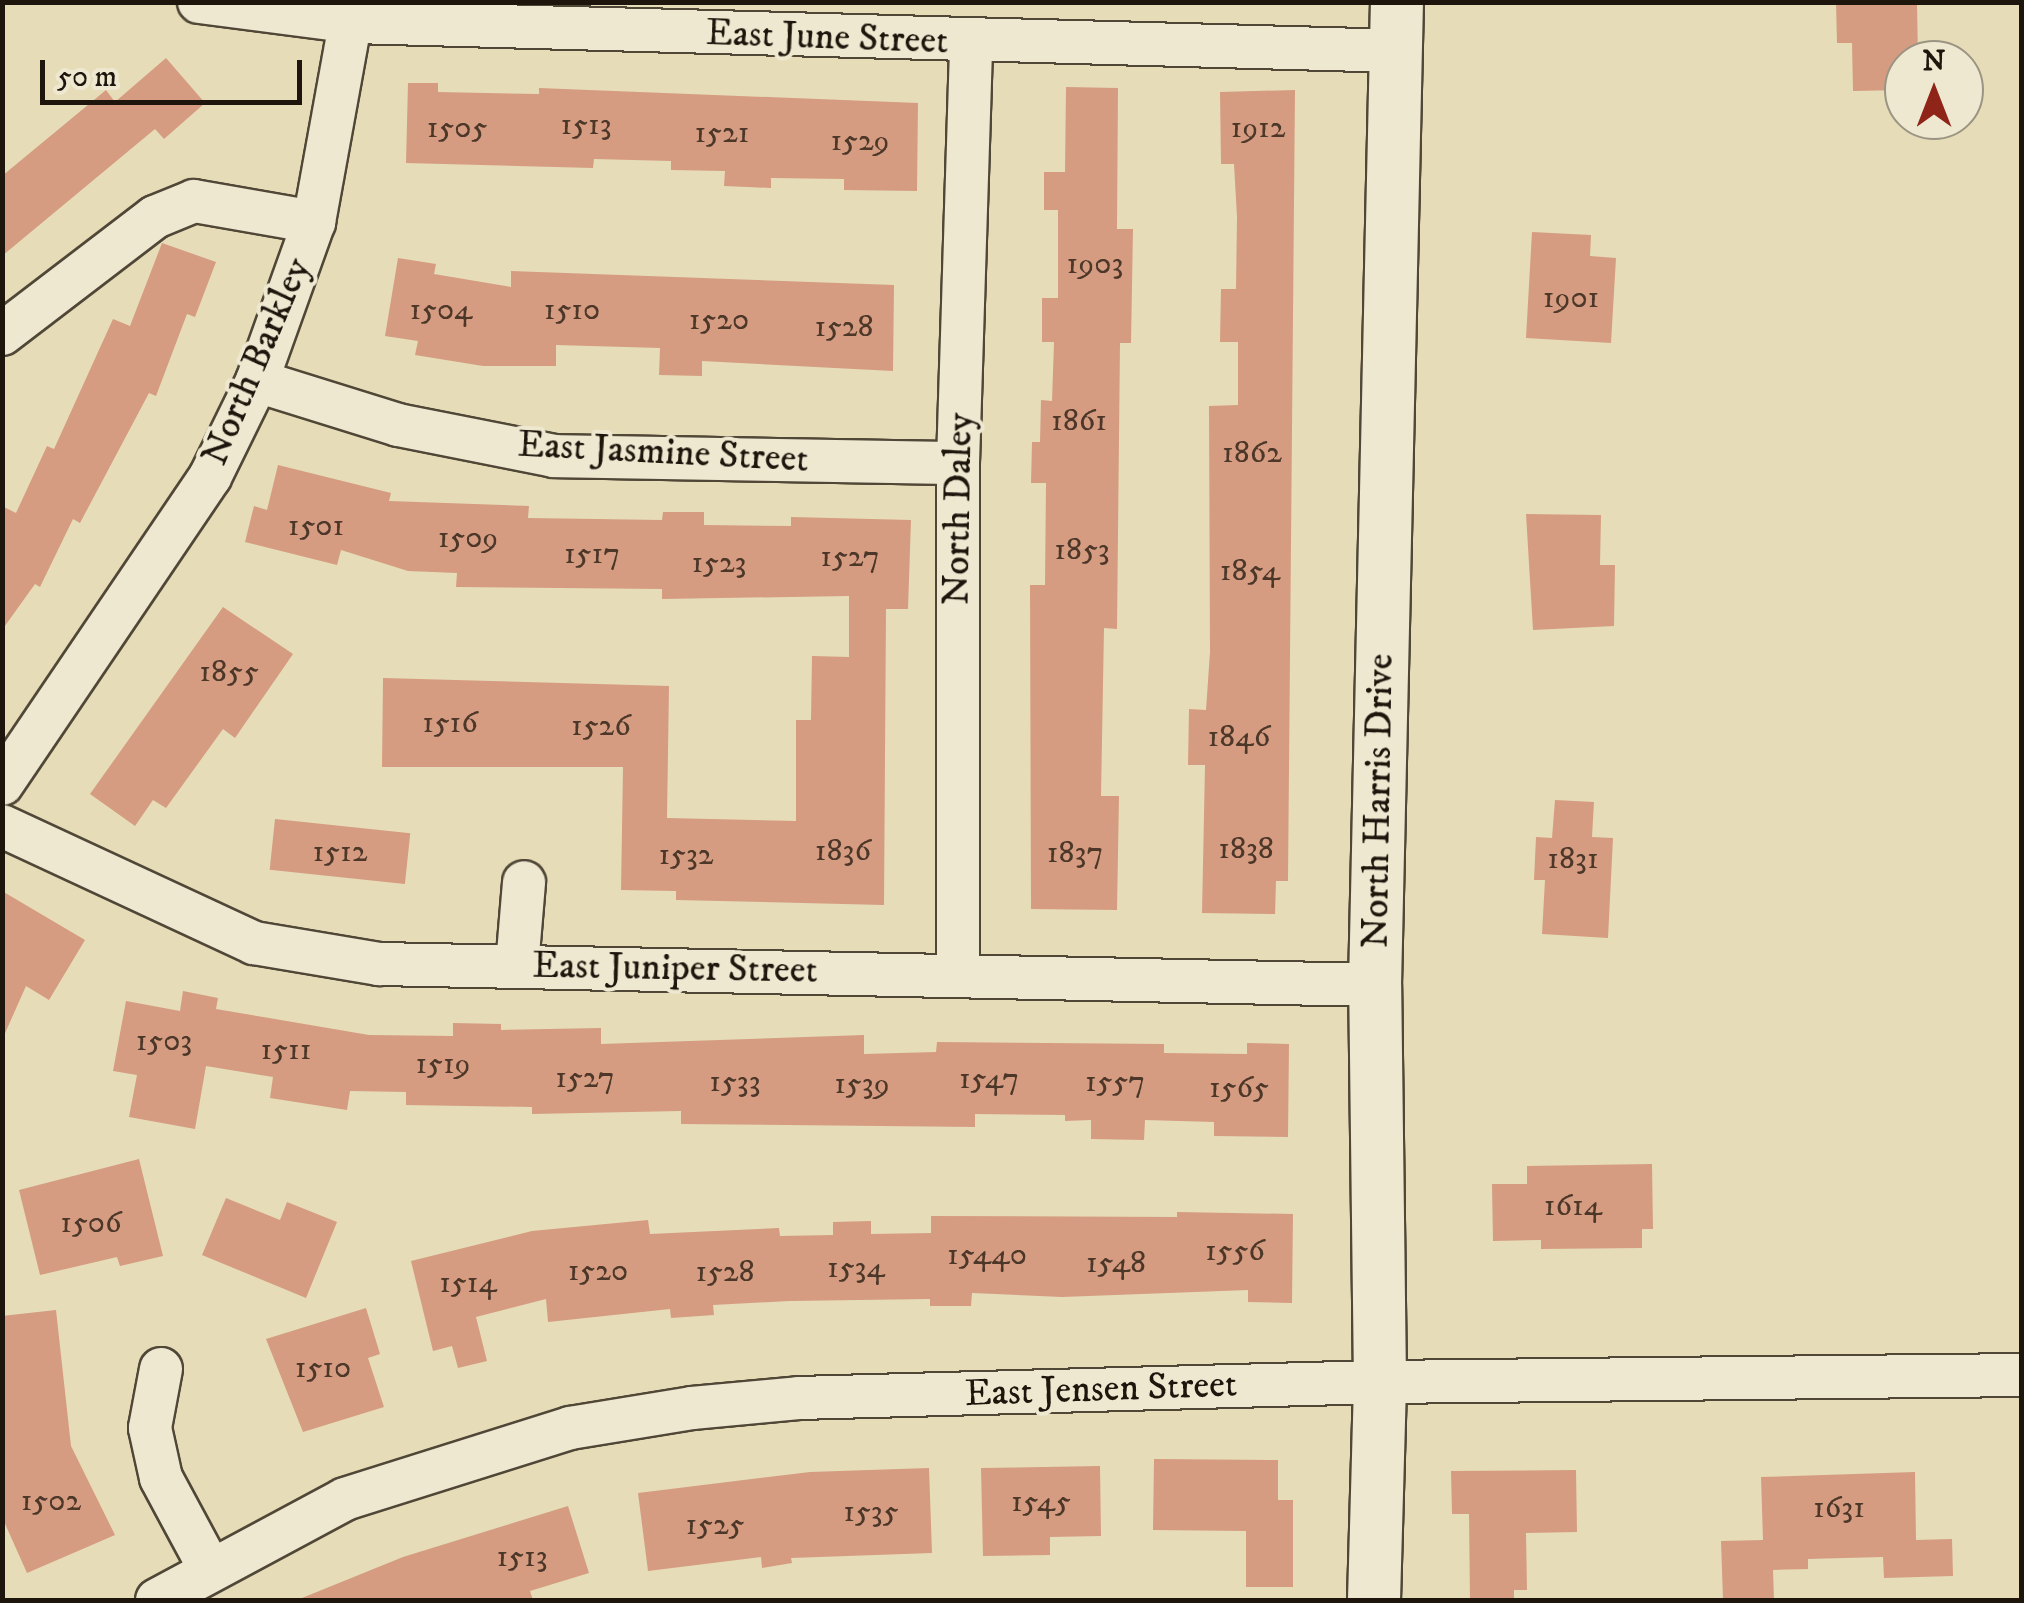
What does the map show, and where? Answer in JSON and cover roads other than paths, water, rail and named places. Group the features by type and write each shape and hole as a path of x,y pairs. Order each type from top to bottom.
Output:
{"street":[{"name":"East June Street","path":"200,2 971,43 1396,27"},
{"name":"North Barkley","path":"2,784 210,477 257,380 314,222 354,12"},
{"name":"North Harris Drive","path":"1374,1600 1380,1382 1375,985 1396,27"},
{"name":"North Daley","path":"958,974 958,464 971,43"},
{"path":"2,334 155,217 194,202 314,222"},
{"name":"East Jasmine Street","path":"257,380 398,424 554,456 958,464"},
{"name":"East Juniper Street","path":"2,826 254,943 379,964 1375,985"},
{"path":"517,966 524,882"},
{"path":"161,1369 150,1428 161,1478 210,1569"},
{"name":"East Jensen Street","path":"158,1600 345,1498 570,1428 692,1408 799,1398 1380,1382 2022,1374"}]}
